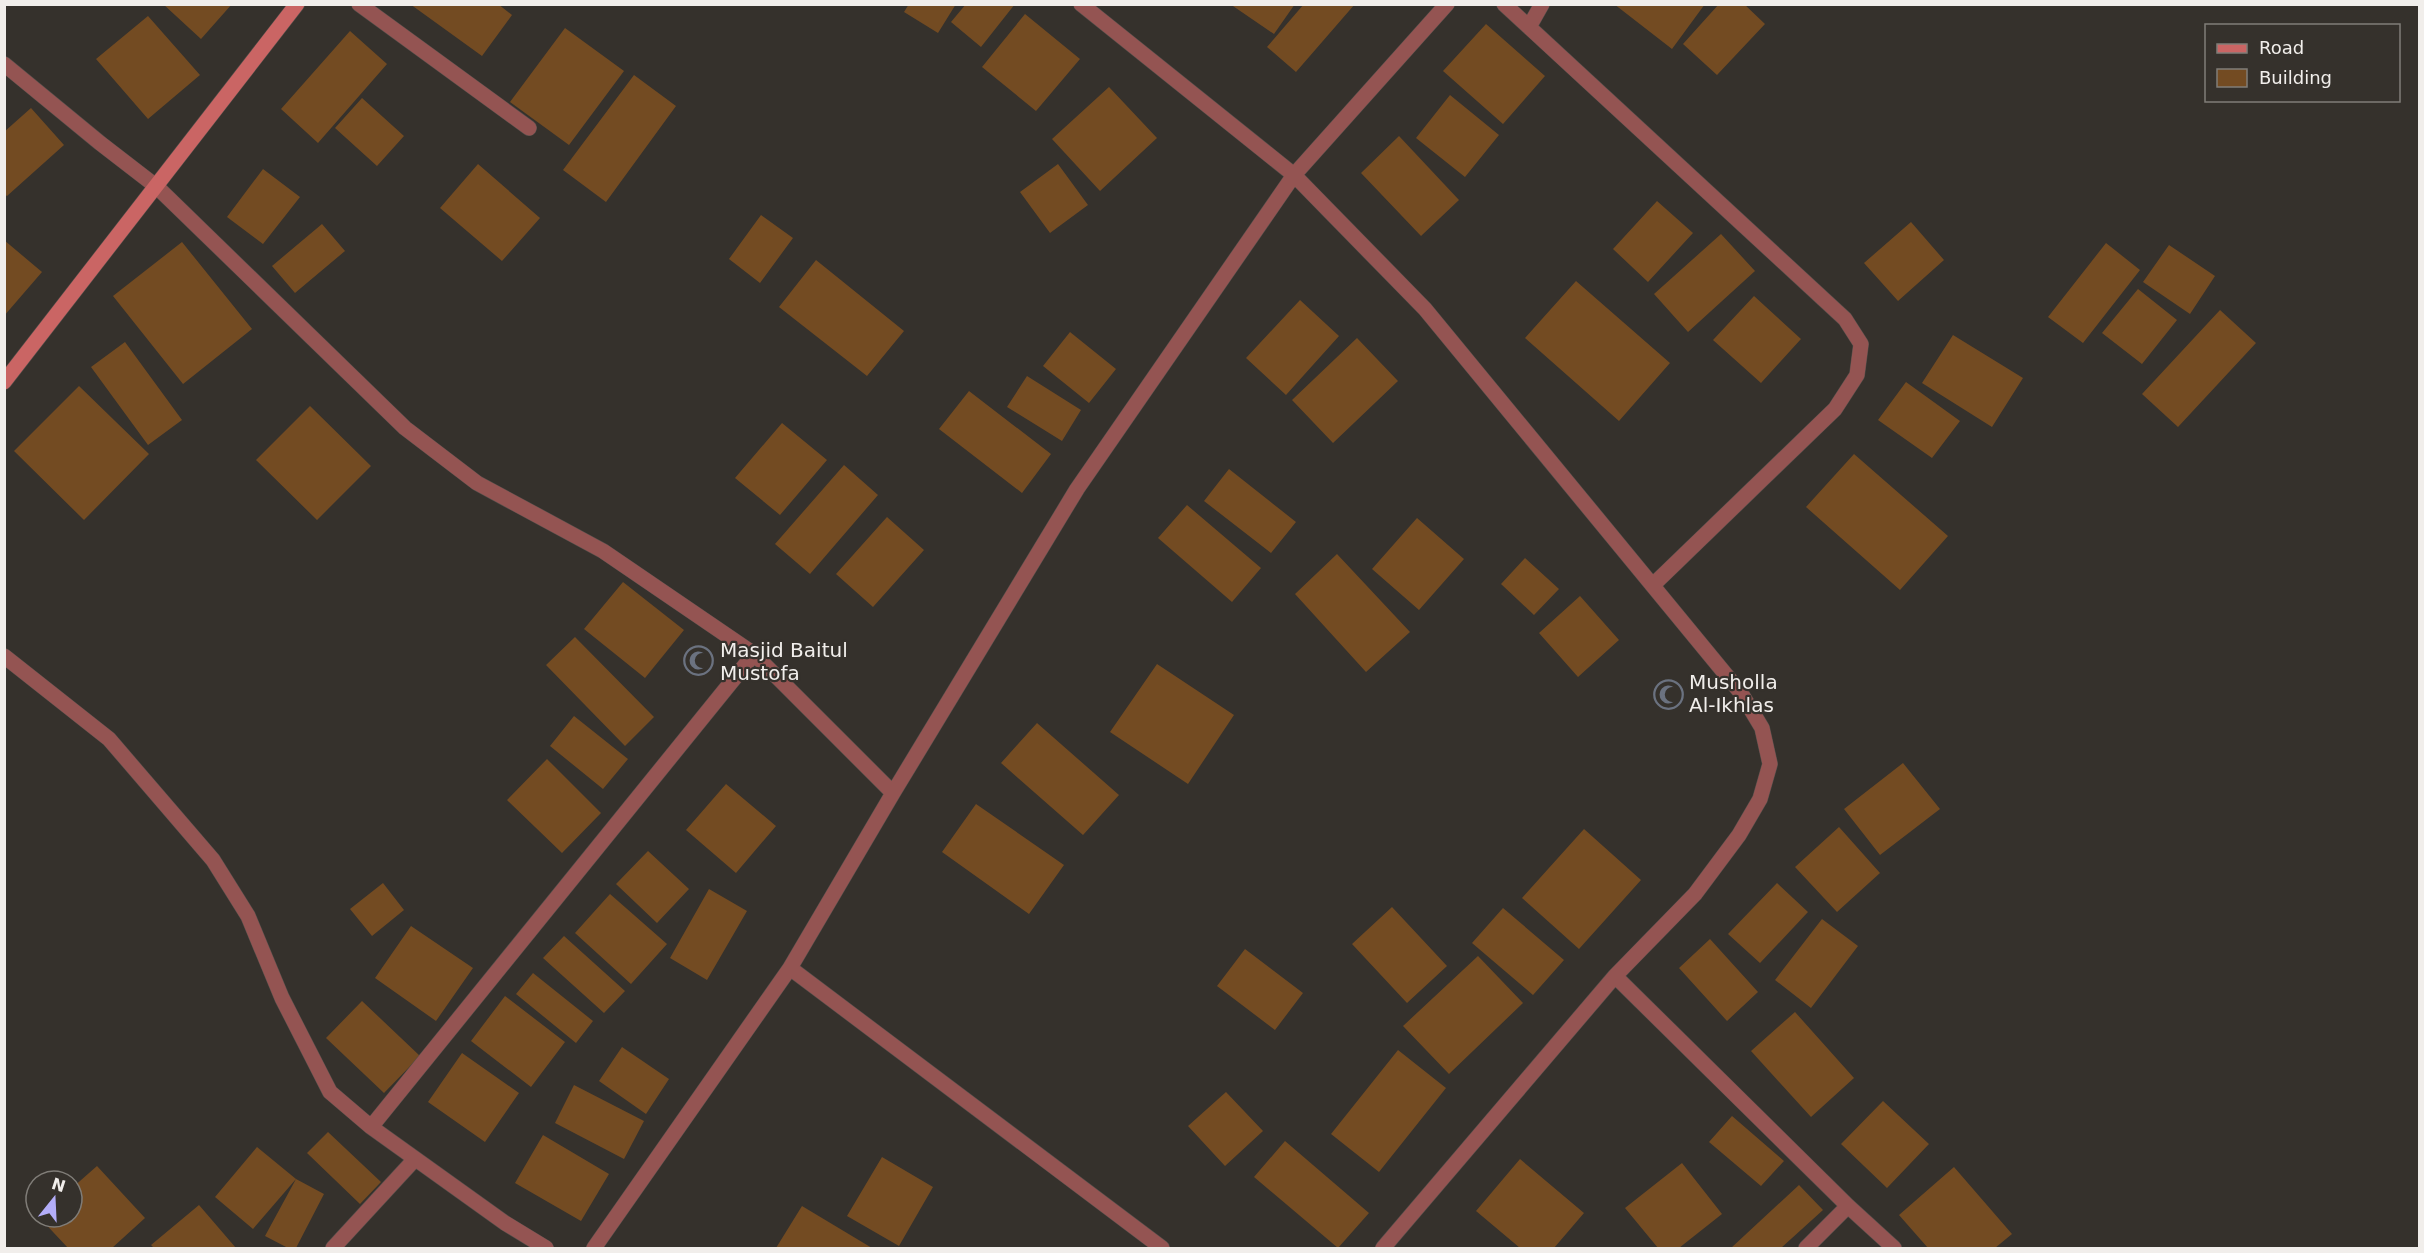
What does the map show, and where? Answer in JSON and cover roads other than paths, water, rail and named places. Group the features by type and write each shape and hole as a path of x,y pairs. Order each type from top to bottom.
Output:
{"street":[{"path":"4,382 297,4"},
{"path":"359,4 529,128"},
{"path":"1081,4 1294,175 1425,309 1741,693 1762,728 1770,764 1760,799 1739,835 1695,894 1615,976 1383,1248"},
{"path":"594,1248 790,968 1077,489 1294,175 1447,4"},
{"path":"1504,4 1845,319 1862,344 1857,375 1835,409 1653,585"},
{"path":"1529,27 1542,4"},
{"path":"4,64 157,187 405,428 477,483 603,551 754,654 893,793"},
{"path":"371,1127 754,654"},
{"path":"4,656 109,739 213,860 248,916 282,998 330,1092 371,1127 415,1159 505,1223 546,1248"},
{"path":"790,968 1162,1248"},
{"path":"1615,976 1848,1206 1894,1248"},
{"path":"333,1248 415,1159"},
{"path":"1806,1248 1848,1206"}],"place":[{"name":"Masjid Baitul Mustofa","path":"699,661"},
{"name":"Musholla Al-Ikhlas","path":"1668,694"}]}
